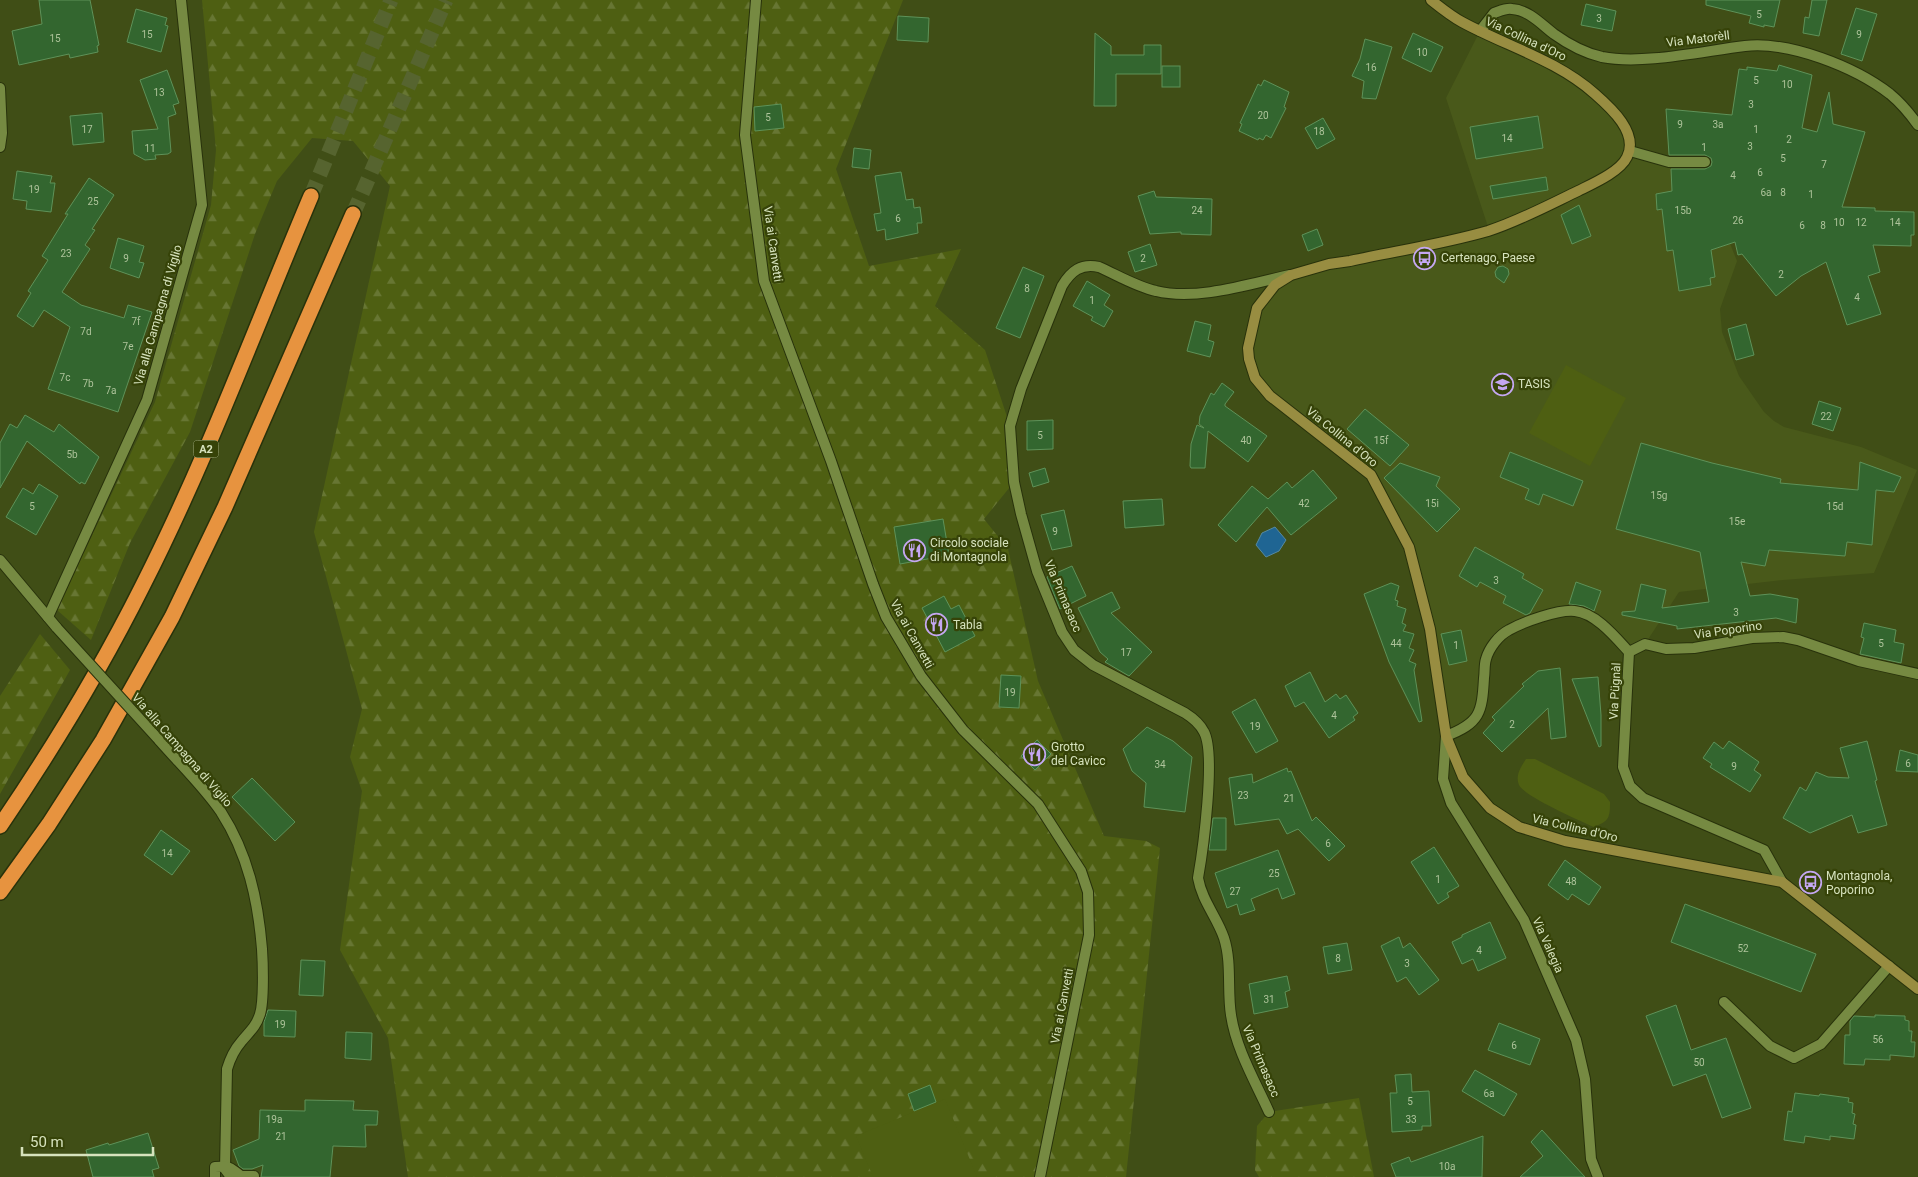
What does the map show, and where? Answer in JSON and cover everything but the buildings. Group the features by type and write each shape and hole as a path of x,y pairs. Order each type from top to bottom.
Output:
{"highway":[{"name":"A2","path":"0,826 44,760 84,694 144,584 202,458 310,196"},
{"path":"0,892 49,824 98,747 172,617 225,507 353,214"}],"street":[{"name":"Via alla Campagna di Viglio","path":"48,617 147,400 202,205 181,0"},
{"name":"Via ai Canvetti","path":"756,0 745,135 764,281 831,461 867,568 886,617 920,676 963,730 1038,804 1081,871 1088,892 1089,934 1040,1177"},
{"name":"Via Collina d'Oro","path":"1431,0 1460,21 1565,70 1615,113 1628,136 1630,151 1623,163 1598,181 1516,220 1489,230 1350,261 1328,264 1290,275 1275,284 1257,308 1248,348 1249,359 1255,378 1270,396 1371,476 1409,547 1430,629 1446,736 1463,777 1490,808 1519,827 1566,841 1782,882 1918,989"},
{"name":"Via Matorèll","path":"1480,31 1494,13 1512,9 1528,14 1584,52 1622,60 1748,46 1782,48 1808,54 1867,78 1892,95 1918,125"},
{"path":"0,88 2,133 0,147"},
{"path":"1630,151 1669,162 1705,162"},
{"name":"Via Primasacc","path":"1269,1112 1234,1032 1230,1014 1228,956 1224,937 1200,890 1198,878 1209,766 1205,732 1197,722 1185,713 1093,665 1074,650 1062,632 1037,571 1021,514 1014,482 1010,426 1021,389 1062,286 1069,275 1079,267 1090,265 1099,267 1156,291 1180,294 1201,293 1290,275"},
{"name":"Via alla Campagna di Viglio","path":"0,560 56,628 159,740 220,812 237,841 252,881 260,927 262,961 260,1013 254,1029 241,1041 232,1055 227,1069 225,1166"},
{"name":"Via Pügnàl","path":"1446,736 1461,730 1474,721 1482,707 1485,660 1494,642 1508,630 1546,615 1576,611 1601,622 1629,652 1623,767 1630,786 1643,798 1764,850 1782,882"},
{"name":"Via Poporino","path":"1629,652 1645,644 1666,649 1694,648 1752,638 1783,637 1798,640 1859,661 1918,674"},
{"name":"Via Valegia","path":"1446,736 1443,779 1451,803 1524,920 1576,1040 1585,1079 1591,1159 1598,1177"},
{"path":"1724,1002 1770,1046 1794,1058 1821,1044 1889,966"},
{"path":"215,1177 215,1167 225,1166 230,1166 241,1176 254,1177"},
{"path":"225,1166 232,1177"}],"shaded area":[{"name":"TASIS","path":"1480,31 1565,70 1615,113 1630,151 1669,162 1705,162 1712,191 1718,196 1731,246 1737,261 1720,309 1722,332 1739,376 1764,412 1784,427 1861,447 1917,470 1874,573 1783,580 1679,592 1645,644 1629,652 1600,622 1576,611 1546,615 1495,643 1474,721 1446,736 1409,547 1371,475 1270,396 1249,359 1257,308 1291,275 1489,230 1446,98"}],"green space":[{"path":"202,0 903,0 836,169 869,266 961,249 935,306 985,350 1010,426 1014,482 984,519 1008,549 1038,681 1104,836 1146,841 1160,848 1126,1177 408,1177 388,1038 340,950 362,791 350,757 362,709 314,532 390,186 353,141 312,138 277,181 255,234 190,432 130,543 91,640 57,610 155,402 211,205 216,150"},
{"path":"1566,365 1626,398 1590,466 1529,433"},
{"path":"40,634 70,670 0,794 0,696"},
{"path":"1526,759 1535,759 1604,794 1610,802 1610,812 1606,821 1594,827 1553,808 1523,790 1519,785 1518,778 1519,771"},
{"path":"1359,1098 1374,1177 1259,1177 1255,1170 1257,1126 1269,1112"},
{"path":"945,1099 977,1177 873,1177 856,1136"}],"water":[{"path":"1275,527 1286,540 1279,551 1266,557 1256,545 1262,533"}],"tunnel":[{"path":"311,196 391,0"},
{"path":"353,214 446,0"}],"place":[{"name":"Certenago, Paese","path":"1425,258"},
{"name":"TASIS","path":"1502,384"},
{"name":"Circolo sociale di Montagnola","path":"914,550"},
{"name":"Tabla","path":"937,625"},
{"name":"Grotto del Cavicc","path":"1035,754"},
{"name":"Montagnola, Poporino","path":"1810,883"}]}
